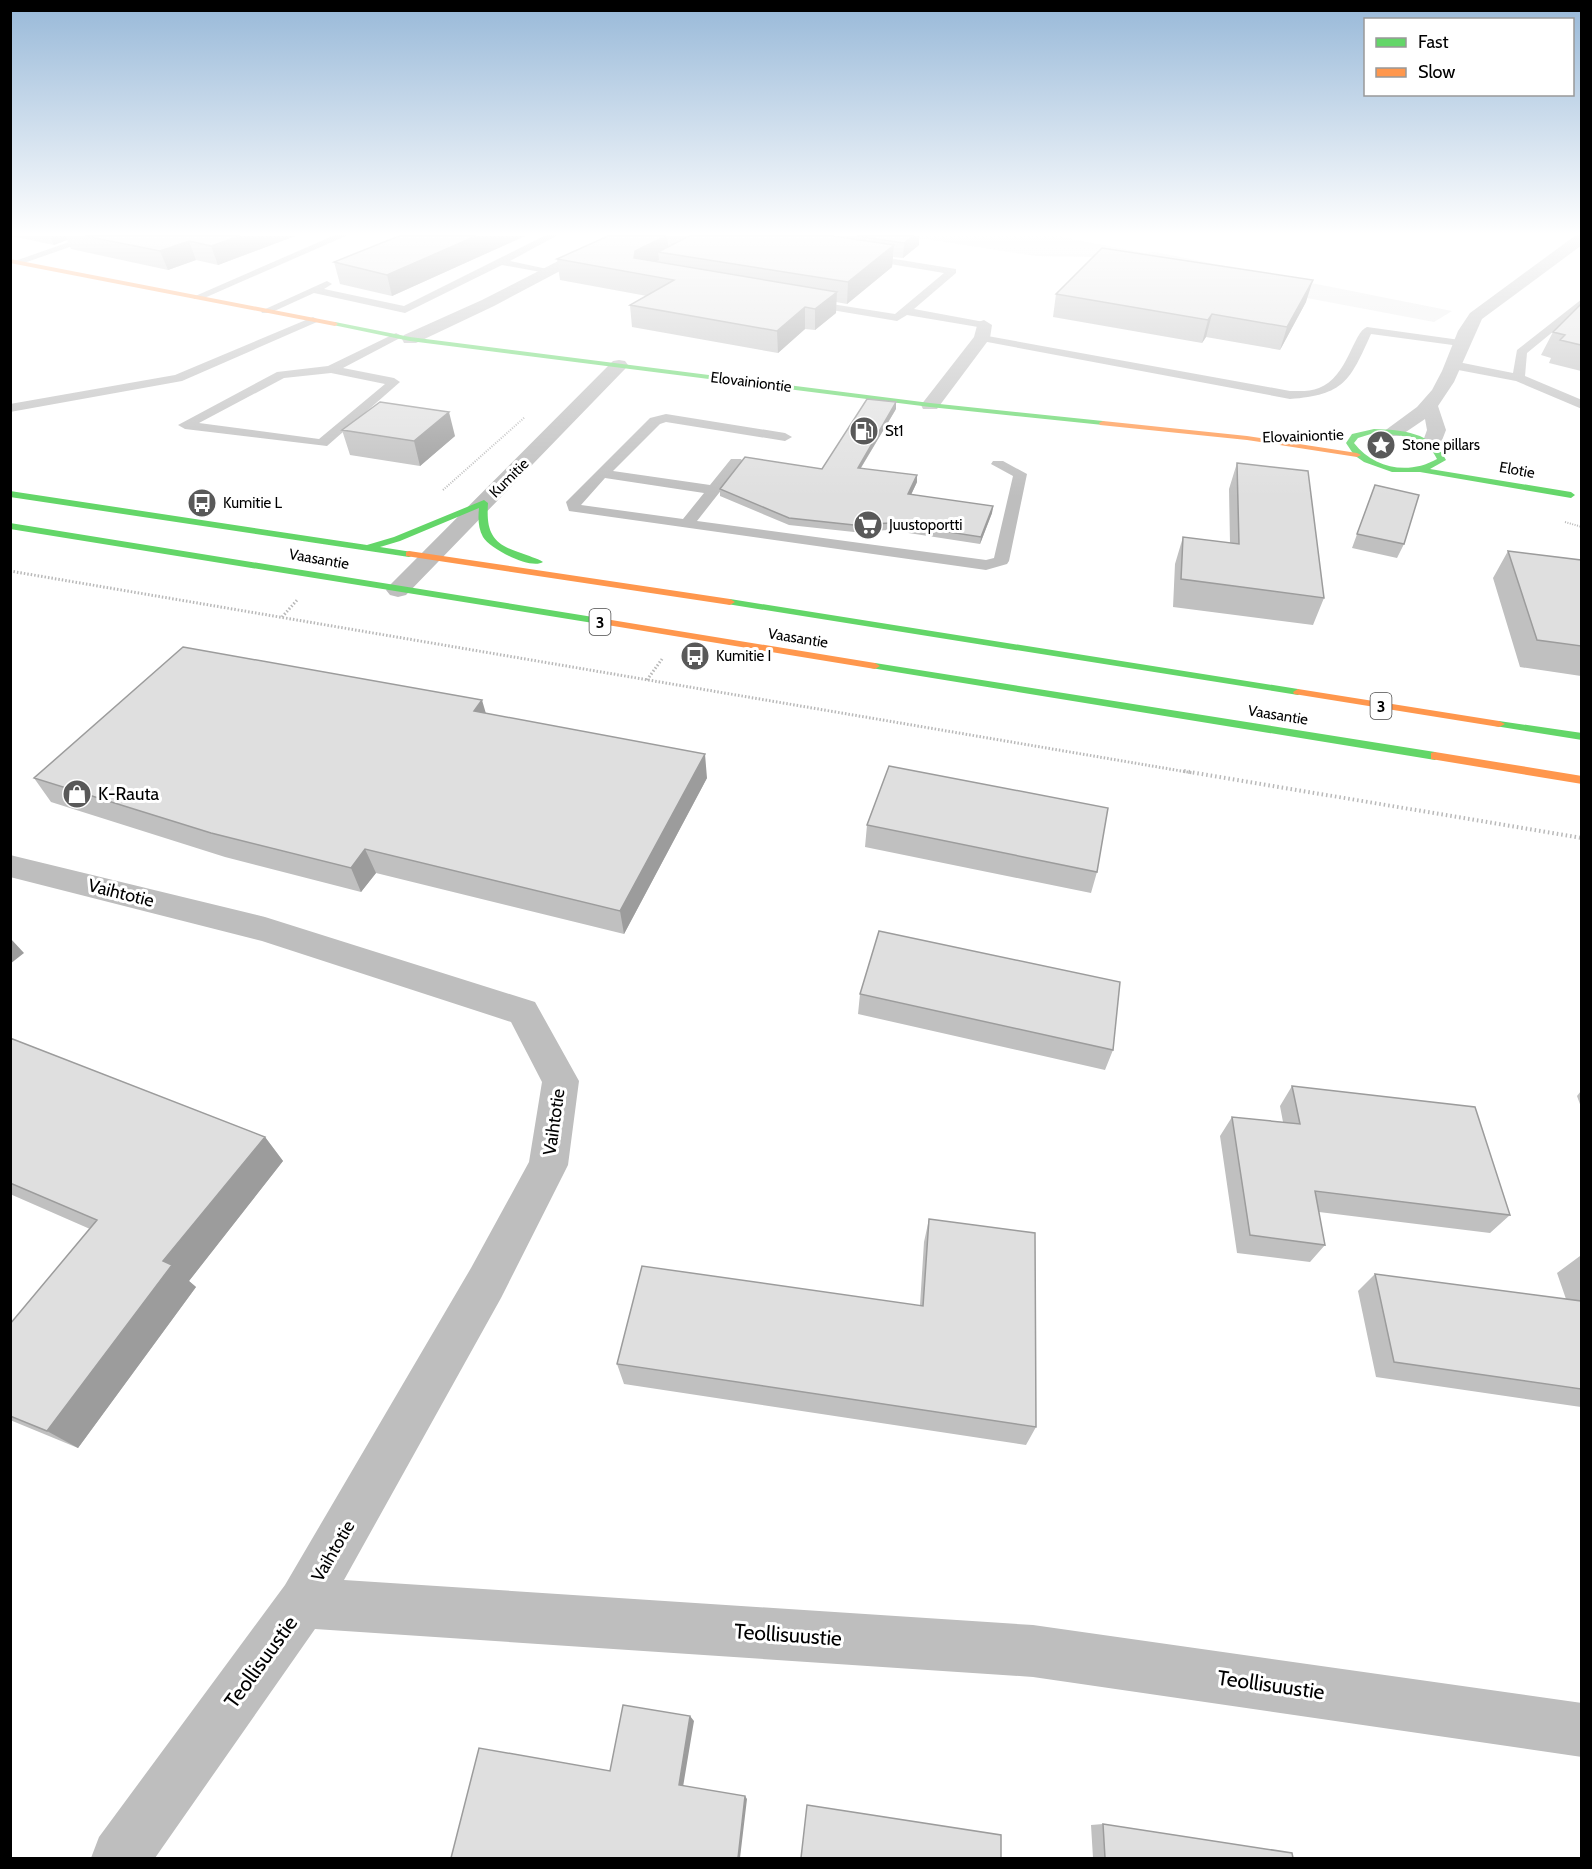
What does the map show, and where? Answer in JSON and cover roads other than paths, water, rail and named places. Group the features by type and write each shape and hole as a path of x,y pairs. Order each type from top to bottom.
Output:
{"main road":[{"name":"Elovainiontie","path":"325,322 403,337 930,405 1248,438 1357,455 1387,468 1423,470"},
{"name":"Elovainiontie","path":"1340,435 1374,431 1393,432"},
{"name":"Elotie","path":"1393,432 1414,437 1470,467 1576,496"},
{"path":"1357,455 1350,443 1359,434"},
{"name":"Elovainiontie","path":"1248,438 1320,435"},
{"path":"1423,470 1438,465 1437,451"},
{"name":"Elotie","path":"1423,470 1576,496"},
{"name":"Vaasantie","path":"10,494 639,588 1581,737"},
{"path":"365,548 397,539 484,503 482,528 491,541 509,553 639,588"},
{"name":"Vaasantie","path":"10,526 1581,780"}],"street":[{"path":"403,337 436,322"},
{"path":"1393,432 1410,423 1430,407 1453,365 1460,343 1471,322"},
{"path":"930,405 983,332"},
{"name":"Kumitie","path":"398,590 619,365"},
{"path":"1430,407 1436,420 1437,451"},
{"name":"Vaihtotie","path":"10,866 265,929 524,1012 561,1081 548,1165 486,1283 303,1603"},
{"name":"Teollisuustie","path":"120,1858 303,1603 1034,1651 1581,1730"}],"lane":[{"path":"10,408 178,378 308,322"},
{"path":"947,322 983,332 1290,395 1322,392 1338,381 1349,371 1367,330 1460,343"},
{"path":"1519,378 1521,352 1557,322"},
{"path":"331,369 394,382 322,443 185,425 281,375 331,369 403,337"},
{"path":"1453,365 1519,378 1581,405"},
{"path":"785,437 666,418 655,421 573,502 574,508 986,565 1001,561 1020,474 998,464"},
{"path":"687,523 736,462"},
{"path":"601,473 713,490"}],"place":[{"name":"St1","path":"864,431"},
{"name":"Stone pillars","path":"1381,445"},
{"name":"Kumitie L","path":"202,503"},
{"name":"Juustoportti","path":"868,525"},
{"name":"Kumitie I","path":"695,656"},
{"name":"K-Rauta","path":"77,794"}]}
